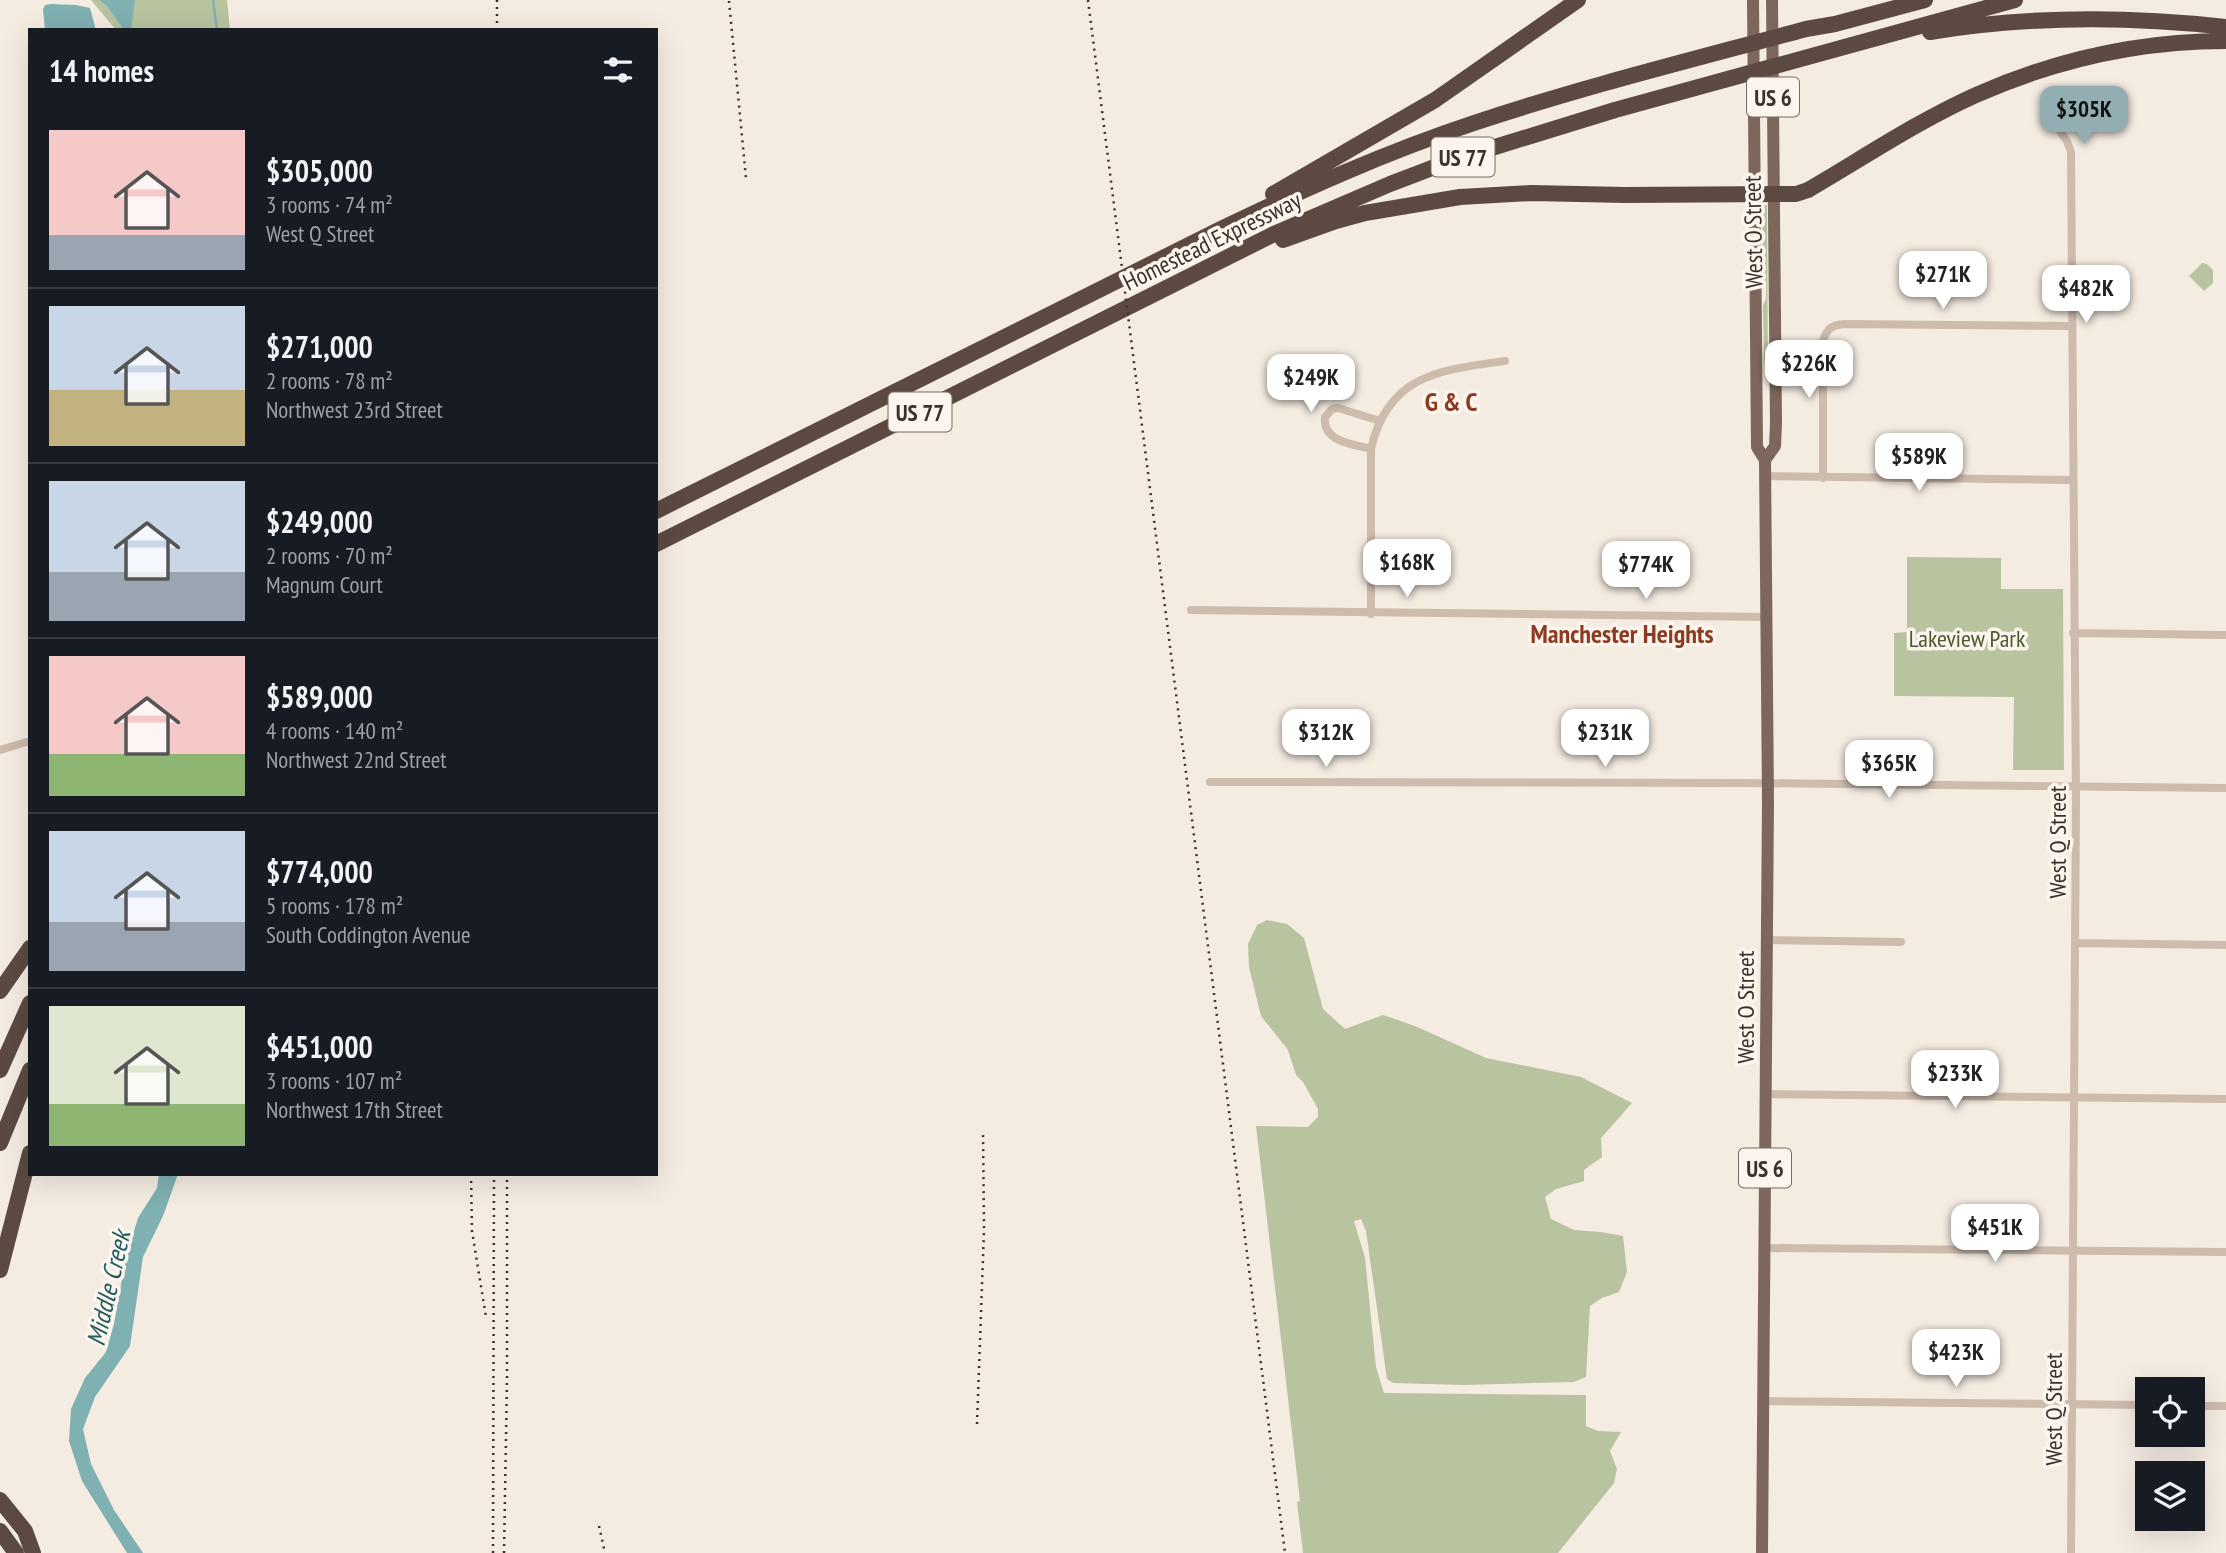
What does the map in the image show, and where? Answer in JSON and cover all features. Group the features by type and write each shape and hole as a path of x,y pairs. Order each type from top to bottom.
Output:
{"highway":[{"path":"1219,230 1276,192 1435,100 1578,0"},
{"path":"1806,29 1887,0"},
{"name":"US 77","path":"1806,29 1924,0"},
{"path":"1812,57 2015,0"},
{"name":"US 77","path":"1812,57 1944,30 2021,21 2139,20 2226,27"},
{"name":"Homestead Expressway","path":"658,510 1219,230 1344,173 1474,123 1806,29"},
{"path":"1208,267 1336,221 1398,206 1449,198 1531,193 1797,194 1937,114 2045,69 2126,49 2226,41"},
{"name":"Homestead Expressway","path":"658,543 1327,210 1454,160 1615,110 1812,57"},
{"path":"0,991 28,951"},
{"path":"0,1070 28,1007"},
{"path":"0,1143 28,1074"},
{"path":"0,1270 28,1161"},
{"path":"0,1500 25,1531 32,1553"},
{"path":"0,1513 32,1553"},
{"path":"0,1531 16,1553"}],"main road":[{"name":"West O Street","path":"1753,0 1757,447 1765,460 1768,784 1762,1553"},
{"name":"West O Street","path":"1765,460 1775,446 1772,0"}],"street":[{"name":"West Q Street","path":"2061,133 2071,152 2076,787 2071,1553"},
{"path":"1823,478 1824,341 1827,331 1834,325 2072,326"},
{"path":"1371,614 1371,449 1380,421 1396,398 1418,380 1442,371 1505,361"},
{"path":"1371,449 1334,438 1326,429 1325,418 1332,409 1338,408 1380,421"},
{"path":"1765,476 2072,480"},
{"path":"1191,610 1767,617"},
{"path":"2073,634 2226,635"},
{"path":"0,750 28,742"},
{"path":"1209,782 2226,788"},
{"path":"1767,940 1901,942"},
{"path":"2076,943 2226,944"},
{"path":"1766,1094 2226,1098"},
{"path":"1764,1248 2226,1252"},
{"path":"1763,1401 2135,1405"},
{"path":"2205,1405 2226,1406"}],"green space":[{"path":"91,0 227,0 230,28 114,28"},
{"path":"1762,205 1767,205 1768,378 1764,360 1763,306 1766,285 1763,274"},
{"path":"2202,263 2213,270 2213,283 2204,291 2189,276"},
{"name":"Lakeview Park","path":"1907,557 2001,558 2001,589 2063,589 2064,770 2013,770 2014,697 1894,696 1894,633 1907,632"},
{"path":"1267,920 1287,924 1304,938 1323,1009 1345,1029 1383,1015 1415,1026 1486,1058 1581,1077 1632,1103 1601,1138 1602,1157 1584,1170 1584,1181 1556,1189 1545,1197 1551,1219 1574,1230 1623,1236 1627,1272 1619,1292 1590,1306 1586,1377 1574,1382 1463,1385 1393,1383 1387,1379 1366,1231 1361,1219 1354,1221 1365,1258 1376,1367 1384,1393 1586,1395 1586,1426 1598,1431 1621,1432 1610,1451 1617,1469 1614,1483 1558,1553 1303,1553 1297,1502 1300,1501 1256,1126 1308,1127 1318,1117 1318,1109 1296,1075 1288,1050 1261,1016 1249,967 1248,944 1257,925"}],"water":[{"path":"100,0 135,0 131,28 123,28"},
{"path":"45,5 90,8 95,28 45,28"},
{"path":"159,1176 177,1176 163,1216 143,1257 130,1346 95,1397 83,1429 91,1464 114,1510 143,1553 127,1553 82,1481 69,1441 71,1409 85,1378 106,1352 126,1257 138,1218 157,1188"}],"waterway":[{"name":"Middle Creek","path":"213,0 217,28"}],"railway":[{"path":"497,0 497,28"},
{"path":"1088,0 1285,1553"},
{"path":"729,1 746,178"},
{"path":"977,1424 984,1230 983,1133"},
{"path":"471,1176 472,1231 486,1317"},
{"path":"493,1553 494,1176"},
{"path":"504,1553 507,1176"},
{"path":"599,1526 605,1553"}],"district":[{"name":"G & C","path":"1451,401"},
{"name":"Manchester Heights","path":"1622,633"}]}
